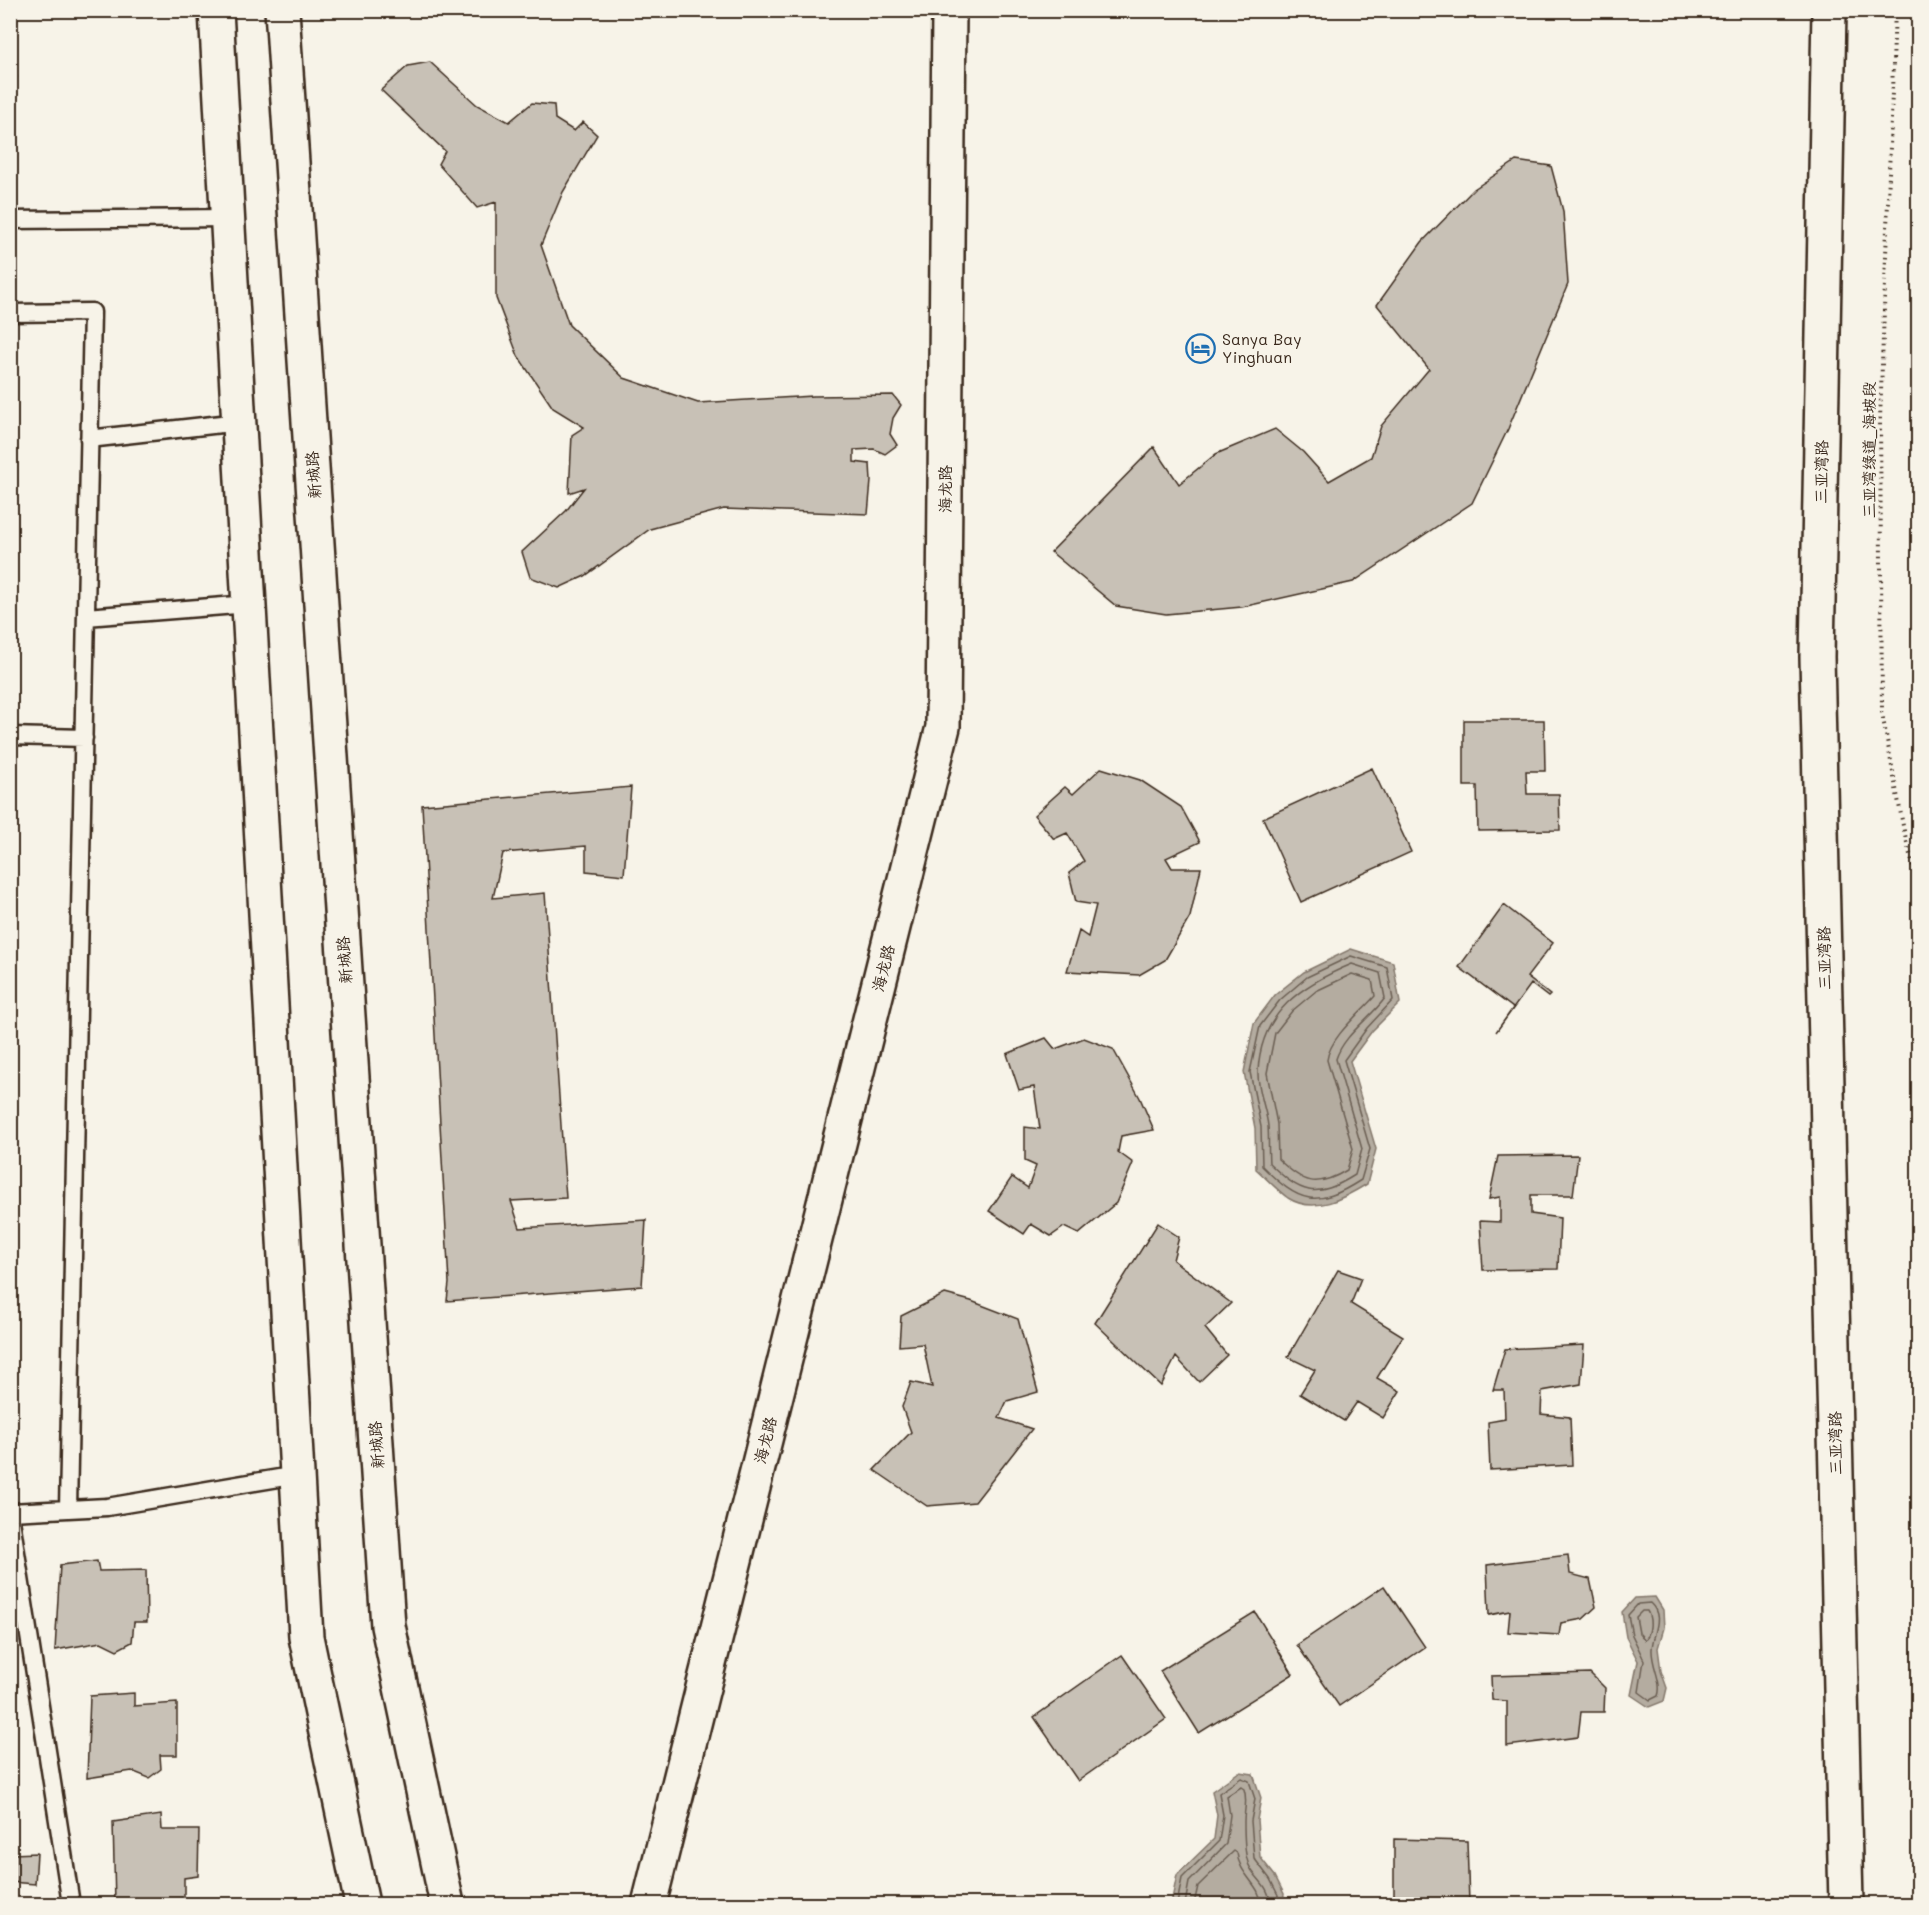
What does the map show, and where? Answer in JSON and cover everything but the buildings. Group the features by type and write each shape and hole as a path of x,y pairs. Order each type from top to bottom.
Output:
{"main road":[{"path":"216,10 306,1637 362,1905"},
{"name":"新城路","path":"282,10 388,1626 447,1905"},
{"name":"海龙路","path":"649,1905 943,727 949,10"},
{"name":"三亚湾路","path":"1830,10 1817,657 1846,1905"}],"lane":[{"path":"10,220 228,218"},
{"path":"10,313 92,312 68,1509"},
{"path":"90,439 239,422"},
{"path":"86,617 249,604"},
{"path":"10,736 84,738"},
{"path":"71,1905 10,1513 107,1507 297,1475"}],"path":[{"name":"三亚湾绿道_海坡段","path":"1895,10 1880,419 1882,713 1904,831 1918,886"},
{"path":"1918,1717 1918,1729"}],"water":[{"path":"1351,949 1393,962 1400,1003 1372,1031 1350,1061 1376,1149 1367,1184 1329,1203 1308,1205 1288,1198 1256,1169 1255,1128 1244,1072 1254,1023 1275,995 1304,972"},
{"path":"1655,1597 1663,1610 1664,1628 1658,1648 1661,1671 1667,1688 1664,1701 1649,1707 1631,1695 1638,1661 1626,1637 1622,1612 1635,1598"},
{"path":"1239,1772 1253,1774 1261,1798 1257,1820 1260,1857 1275,1876 1284,1894 1283,1904 1171,1904 1177,1875 1214,1839 1217,1815 1212,1791"}],"place":[{"name":"Sanya Bay Yinghuan","path":"1201,348"}]}
